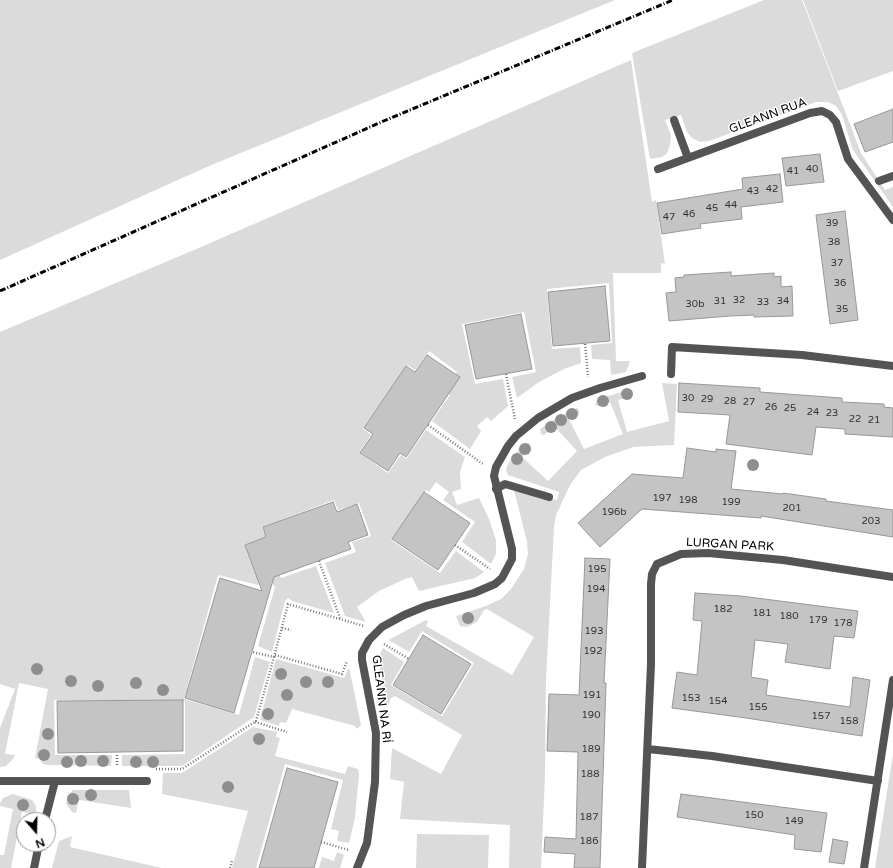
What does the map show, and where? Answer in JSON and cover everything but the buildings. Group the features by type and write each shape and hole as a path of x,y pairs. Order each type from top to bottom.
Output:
{"street":[{"name":"GLEANN RUA","path":"658,169 810,113 827,112 836,122 852,165 893,220"},
{"path":"674,120 688,158"},
{"path":"879,181 893,176"},
{"path":"671,374 672,347 802,355 893,366"},
{"path":"502,578 512,558 512,549 506,519 496,488 495,473 501,457 518,434 556,407 589,392 642,376"},
{"path":"496,488 505,484 549,496"},
{"name":"LURGAN PARK","path":"642,868 648,749 651,584 652,574 657,564 681,554 708,553 783,560 893,577"},
{"name":"GLEANN NA RÍ","path":"357,868 367,843 372,815 375,782 376,733 362,660 362,653 374,634 390,622 420,608 474,593 495,584 502,578"},
{"path":"864,868 893,680"},
{"path":"648,749 712,756 878,781"},
{"path":"0,781 147,781"},
{"path":"47,812 55,781"},
{"path":"34,868 37,852"}],"path":[{"path":"585,343 589,392"},
{"path":"506,374 518,434"},
{"path":"428,425 495,473"},
{"path":"455,545 502,578"},
{"path":"319,561 340,619"},
{"path":"147,781 153,769 182,769 256,721 288,604 340,619 374,634 409,659"},
{"path":"282,628 291,630"},
{"path":"252,652 274,656 342,674 347,661 362,660"},
{"path":"254,722 287,732"},
{"path":"321,842 363,854"},
{"path":"230,868 232,861"}],"shaded area":[{"path":"0,0 615,0 209,166 0,260"},
{"path":"764,0 802,0 861,153 885,190 893,187 893,207 853,150 842,115 836,106 828,102 816,102 709,141 700,142 692,138 687,132 681,115 665,120 671,135 667,153 662,157 650,159 632,53"},
{"path":"803,0 893,0 893,71 838,91"},
{"path":"631,60 652,202 656,200 665,264 661,263 661,273 613,273 616,361 630,361 626,372 611,375 610,360 592,359 591,345 612,343 609,283 547,289 552,349 580,347 581,363 564,369 539,382 517,398 512,377 536,372 524,312 462,324 475,384 503,379 508,406 491,421 487,417 477,426 481,431 470,449 432,421 450,395 445,390 457,372 429,351 415,370 407,365 363,429 371,435 359,453 388,473 401,455 406,459 426,430 465,457 460,472 461,489 452,492 457,505 479,498 489,519 496,540 496,554 491,564 462,542 475,522 443,500 449,492 436,482 429,492 426,490 391,540 440,573 456,551 484,572 475,578 419,591 412,577 405,579 379,591 357,607 366,622 345,616 325,563 356,552 352,542 371,536 359,503 338,510 334,500 262,527 266,537 245,545 256,576 277,569 281,578 316,566 334,613 292,601 288,598 285,601 272,652 258,646 275,587 272,583 260,579 258,585 218,575 184,699 239,715 255,657 270,662 254,717 182,766 122,766 122,755 185,754 185,701 54,700 55,755 112,755 111,766 47,765 43,764 39,758 35,758 48,689 19,683 5,754 15,755 6,766 0,767 0,728 15,689 0,684 0,332 201,247"},
{"path":"662,383 677,384 674,445 633,447 605,457 581,470 570,485 556,515 554,527 546,680 545,776 541,868 509,868 510,825 400,819 404,782 390,779 392,748 441,774 462,735 395,696 390,699 389,705 387,705 379,664 380,654 383,648 404,662 391,685 442,716 474,663 422,631 409,652 389,640 426,620 428,621 426,626 512,675 534,637 487,609 484,610 477,622 467,627 460,626 456,616 486,606 501,599 511,589 524,569 528,554 527,542 514,490 518,489 557,500 559,492 508,475 506,470 508,464 523,444 529,443 531,446 522,457 548,481 577,451 555,427 544,435 541,434 540,429 558,417 577,408 579,410 579,414 569,419 584,449 623,434 610,402 597,406 595,405 598,399 629,390 632,391 631,396 618,400 627,432 669,421"},
{"path":"276,659 344,678 349,667 361,725 357,729 355,726 292,709 286,723 280,722 279,726 260,720"},
{"path":"253,727 277,732 276,737 280,738 275,756 345,774 348,766 358,769 359,774 355,818 349,843 337,841 339,831 331,829 343,780 285,764 256,868 232,868 248,811 162,794 163,773 182,773"},
{"path":"893,754 893,868 875,868"},
{"path":"73,790 129,790 131,808 79,800 76,813 72,812 66,804 68,795"},
{"path":"13,794 32,800 36,806 36,812 16,812 16,843 11,868 0,868 0,855 4,855 13,809 0,806 3,798"},
{"path":"417,834 489,835 488,868 416,868"},
{"path":"72,836 70,847 162,868 52,868 59,841"},
{"path":"337,852 344,855 340,868 319,868 322,857 334,861"}],"railway":[{"path":"0,291 386,120 673,0"}]}
